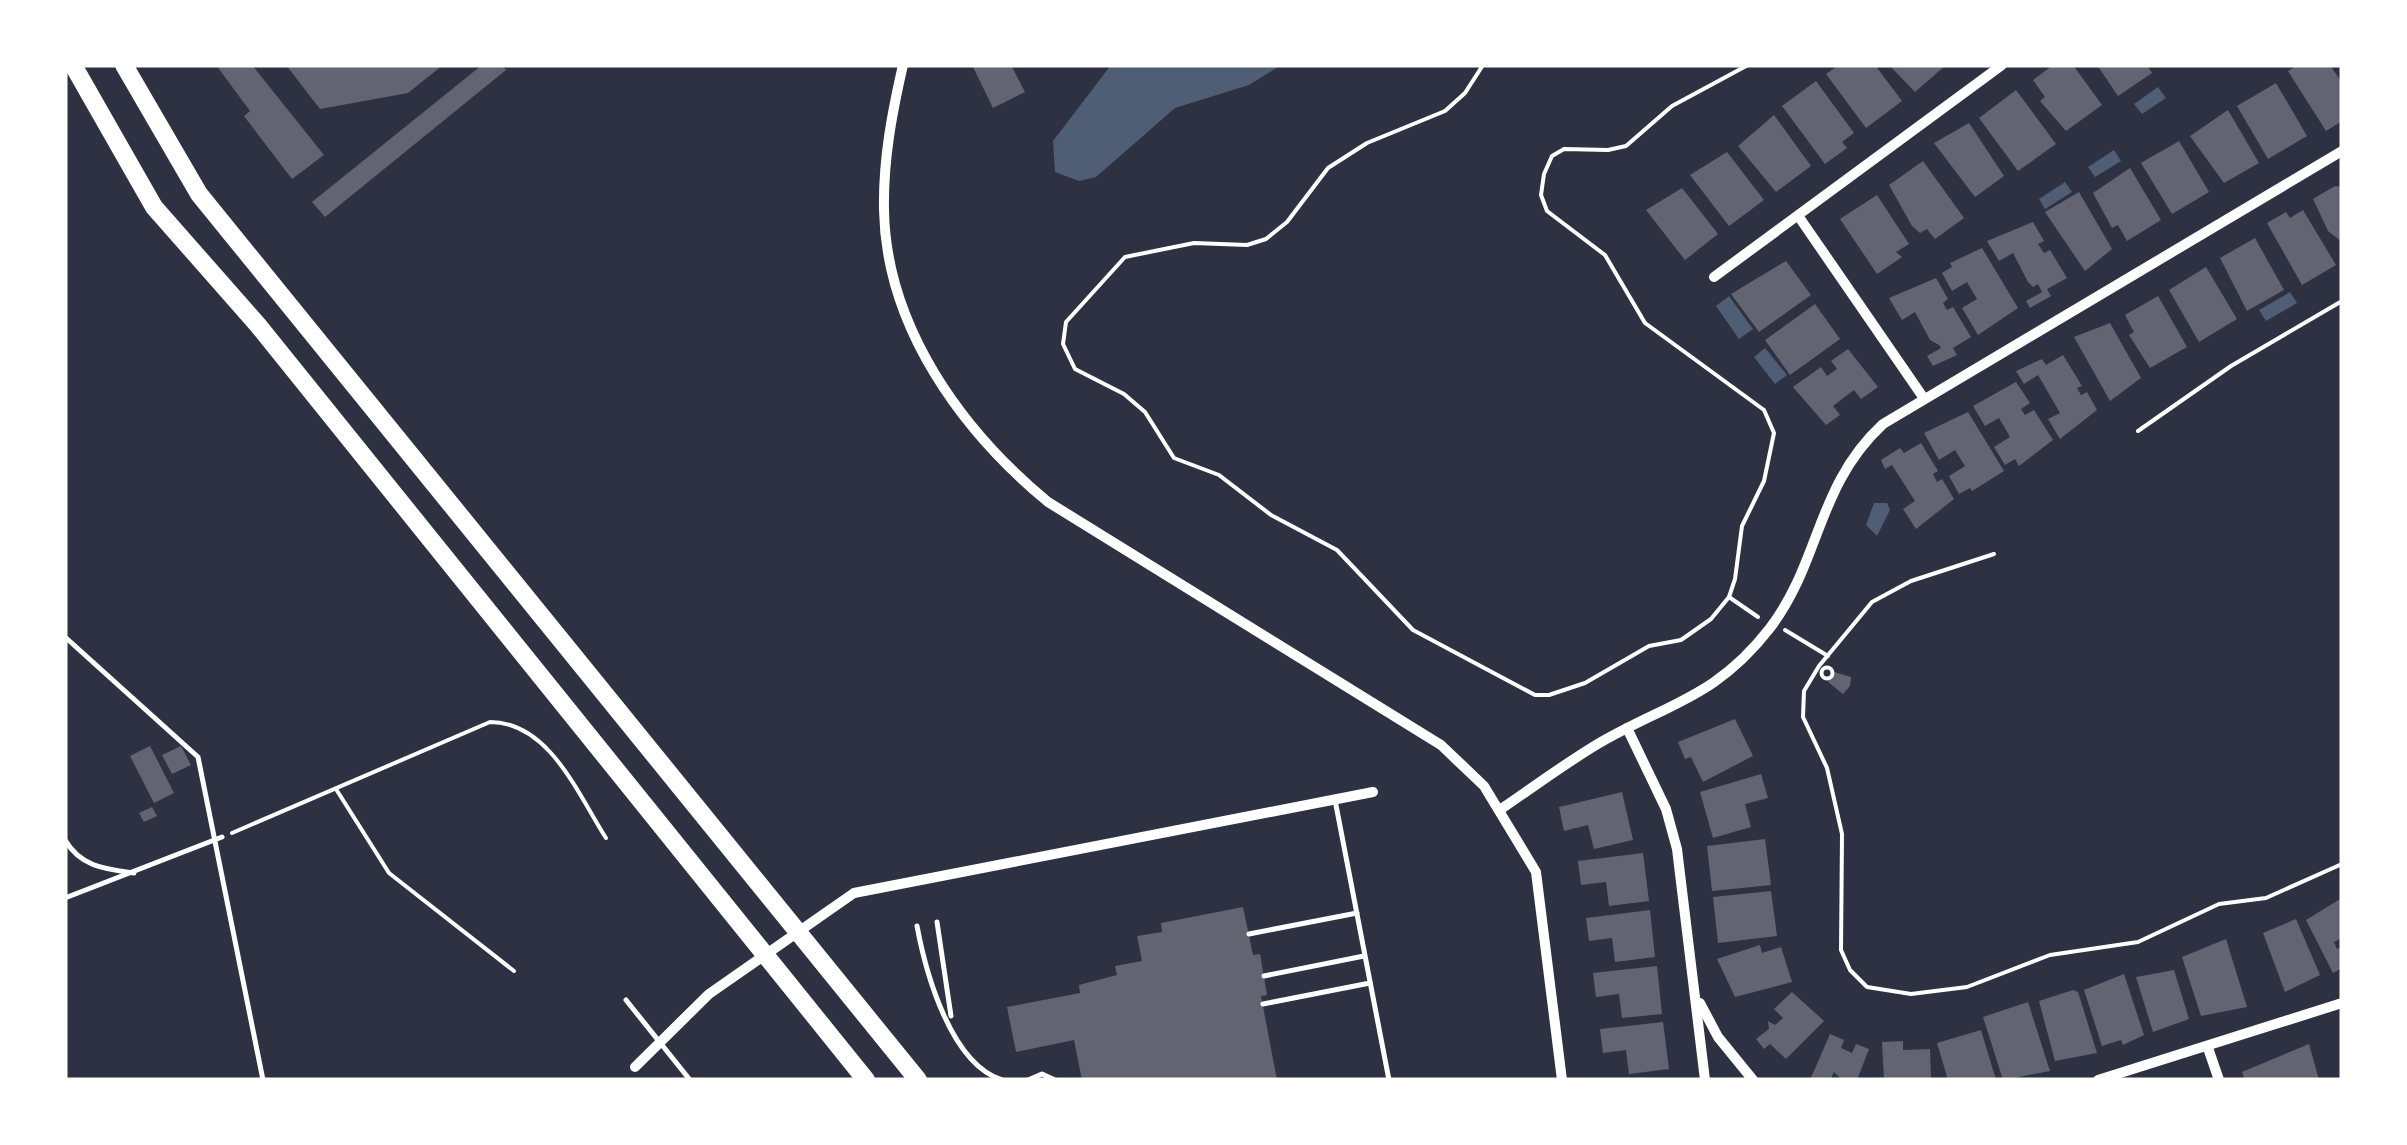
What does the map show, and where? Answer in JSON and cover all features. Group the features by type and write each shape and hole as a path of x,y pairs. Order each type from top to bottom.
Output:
{"main road":[{"path":"73,65 154,207 257,324 866,1080"},
{"path":"124,65 199,194 918,1080"}],"street":[{"path":"902,65 887,137 883,213 898,286 923,354 958,415 1002,464 1048,502 1442,746 1501,809 1536,872 1562,1080"},
{"path":"1714,277 2002,65"},
{"path":"1501,809 1628,728 1702,694 1748,655 1792,594 1843,468 1882,424 2342,150"},
{"path":"1799,217 1876,322 1923,397"},
{"path":"1628,728 1672,828 1705,1080"},
{"path":"635,1067 658,1040 765,953 842,899 886,884 1374,792"},
{"path":"1694,988 1718,1038 1753,1080"},
{"path":"2098,1080 2342,1003"},
{"path":"2208,1048 2219,1080"}],"lane":[{"path":"65,637 194,750 219,839 262,1080"},
{"path":"1334,800 1389,1080"},
{"path":"65,898 137,874 219,839"},
{"path":"65,840 73,853 98,868 137,874"},
{"path":"1249,934 1357,913"},
{"path":"937,922 958,1046 972,1064 1002,1080"},
{"path":"917,926 925,970 952,1024"},
{"path":"1264,976 1365,956"},
{"path":"1263,1004 1370,983"},
{"path":"626,1000 690,1080"},
{"path":"1028,1080 1042,1074 1055,1080"}],"path":[{"path":"1483,65 1465,93 1445,112 1342,158 1300,199 1287,222 1266,239 1247,245 1194,243 1126,257 1066,322 1062,344 1068,361 1081,374 1135,402 1174,458 1219,475 1271,515 1337,550 1401,621 1524,693 1562,692 1649,646 1681,640 1711,620 1729,597 1746,513 1773,457 1772,422 1764,410 1645,323 1604,255 1548,210 1541,185 1546,164 1559,152 1626,146 1672,106 1748,65"},
{"path":"2138,432 2231,366 2342,301"},
{"path":"1994,554 1912,581 1872,602 1804,691 1802,709 1827,768 1838,810 1844,857 1840,950 1858,978 1876,991 1947,991 2050,955 2138,942 2220,904 2266,898 2342,864"},
{"path":"1729,597 1760,618"},
{"path":"1787,631 1828,656"},
{"path":"219,839 490,722 511,722 529,730 546,747 606,838"},
{"path":"336,789 390,873 514,970"}],"water":[{"path":"1111,65 1281,65 1249,85 1175,108 1096,177 1079,181 1055,172 1053,141"},
{"path":"2158,87 2166,98 2142,114 2134,104"},
{"path":"2114,150 2121,161 2095,177 2088,167"},
{"path":"2065,182 2072,192 2045,209 2039,199"},
{"path":"2290,292 2297,303 2266,321 2259,310"},
{"path":"1729,296 1753,329 1739,339 1716,306"},
{"path":"1765,348 1787,375 1775,384 1754,357"},
{"path":"1874,503 1887,503 1890,510 1877,536 1866,525"}],"building":[{"path":"216,65 252,65 324,155 292,179 244,116 250,111"},
{"path":"286,65 443,65 408,93 320,109"},
{"path":"482,65 502,65 506,70 325,217 312,202"},
{"path":"972,65 1011,65 1025,92 993,108"},
{"path":"1839,65 1875,65 1902,101 1866,128 1826,74"},
{"path":"1889,65 1946,65 1915,92"},
{"path":"2053,65 2073,65 2102,105 2066,131 2040,101 2045,97 2033,80"},
{"path":"2097,65 2147,65 2152,73 2118,96"},
{"path":"2298,65 2330,65 2342,83 2342,121 2326,131 2288,71"},
{"path":"1816,81 1854,133 1842,142 1847,148 1825,164 1782,106"},
{"path":"2276,83 2307,136 2268,159 2237,106"},
{"path":"2016,90 2056,144 2018,171 1979,118"},
{"path":"2228,110 2259,163 2224,183 2190,136"},
{"path":"1774,115 1811,166 1776,192 1738,146"},
{"path":"1969,123 2004,176 1975,197 1934,143"},
{"path":"2179,141 2209,192 2172,214 2141,163"},
{"path":"1727,152 1764,200 1729,226 1690,175"},
{"path":"1923,161 1964,218 1935,239 1927,229 1920,233 1912,226 1889,185"},
{"path":"2130,168 2161,220 2127,241 2118,225 2112,228 2093,193"},
{"path":"2335,186 2342,187 2342,242 2328,231 2313,199"},
{"path":"1682,188 1718,234 1685,260 1646,210"},
{"path":"2079,192 2112,249 2085,271 2045,212"},
{"path":"1877,195 1909,244 1896,252 1902,257 1877,274 1840,219"},
{"path":"2303,210 2336,265 2302,285 2267,223 2286,212 2290,218"},
{"path":"2033,222 2044,241 2038,244 2044,253 2050,250 2067,278 2047,289 2051,296 2030,308 2026,301 2042,292 2038,284 2033,287 2028,282 2013,253 1999,261 1987,241"},
{"path":"2255,238 2284,290 2247,311 2220,258"},
{"path":"1982,248 2018,308 1978,335 1962,308 1977,299 1967,282 1952,291 1942,273 1952,267 1950,263"},
{"path":"1786,261 1811,295 1759,332 1731,294"},
{"path":"2206,267 2237,319 2199,342 2169,290"},
{"path":"1936,278 1948,299 1943,303 1947,310 1953,307 1971,337 1953,348 1957,355 1933,366 1927,356 1941,348 1930,340 1915,312 1902,320 1889,298"},
{"path":"2158,296 2187,347 2150,368 2129,335 2134,332 2125,315"},
{"path":"1815,304 1840,339 1790,375 1765,340"},
{"path":"2110,323 2141,378 2110,401 2074,337"},
{"path":"1848,349 1878,387 1861,399 1854,390 1833,406 1840,415 1826,425 1793,387 1821,367 1827,376 1837,369 1831,361"},
{"path":"2063,355 2082,386 2077,388 2081,395 2087,392 2097,410 2060,439 2048,419 2060,413 2038,375 2024,384 2016,371 2042,359 2046,365"},
{"path":"2016,382 2030,403 2021,409 2025,415 2034,410 2053,440 2019,466 2015,459 2005,465 1994,447 2010,437 1999,418 1985,426 1973,406"},
{"path":"1968,412 2004,471 1972,491 1970,488 1959,494 1949,476 1965,466 1955,450 1939,460 1924,433"},
{"path":"1921,443 1938,471 1933,474 1937,482 1942,479 1954,499 1916,529 1903,509 1915,501 1892,465 1885,469 1881,460 1900,448 1904,453"},
{"path":"1834,672 1851,677 1843,694 1828,682"},
{"path":"1735,719 1753,756 1703,782 1691,757 1685,759 1678,742"},
{"path":"150,746 174,793 154,803 130,756"},
{"path":"181,746 191,765 172,774 162,755"},
{"path":"1761,774 1768,798 1745,804 1751,827 1713,838 1700,792"},
{"path":"1622,792 1633,840 1594,849 1588,825 1564,831 1559,807"},
{"path":"152,807 157,816 144,822 139,813"},
{"path":"1765,839 1771,885 1712,891 1707,846"},
{"path":"1643,853 1649,901 1609,906 1606,882 1581,885 1578,861"},
{"path":"1771,891 1777,936 1718,943 1713,897"},
{"path":"2342,898 2342,938 2334,942 2337,949 2342,947 2342,968 2333,973 2306,920"},
{"path":"1243,907 1253,955 1260,954 1267,995 1261,996 1277,1080 1082,1080 1074,1040 1016,1052 1007,1007 1080,993 1079,985 1117,975 1115,966 1142,961 1137,936 1162,932 1161,923"},
{"path":"1650,910 1655,957 1615,962 1612,938 1589,941 1586,918"},
{"path":"2296,919 2320,975 2285,992 2263,933"},
{"path":"2226,939 2247,1007 2201,1016 2182,957"},
{"path":"1760,945 1762,953 1781,947 1792,982 1735,997 1717,959"},
{"path":"1657,966 1662,1014 1622,1018 1619,994 1596,997 1593,973"},
{"path":"2174,970 2189,1019 2153,1032 2136,977"},
{"path":"2124,974 2144,1035 2123,1045 2121,1040 2102,1046 2084,990"},
{"path":"2073,990 2078,992 2097,1053 2055,1061 2039,1001"},
{"path":"1792,992 1824,1021 1786,1059 1770,1044 1764,1049 1756,1039 1769,1029 1768,1021 1775,1025 1783,1018 1774,1009"},
{"path":"2028,1002 2050,1071 2003,1080 1983,1017"},
{"path":"1663,1022 1669,1069 1629,1074 1626,1050 1603,1053 1600,1029"},
{"path":"1981,1030 1996,1080 1948,1080 1937,1043"},
{"path":"1830,1034 1844,1040 1841,1048 1852,1053 1856,1044 1869,1049 1857,1080 1842,1080 1834,1072 1830,1080 1810,1080"},
{"path":"1903,1041 1903,1050 1930,1049 1931,1080 1884,1080 1882,1042"},
{"path":"2309,1044 2319,1080 2245,1080 2242,1072"}]}
